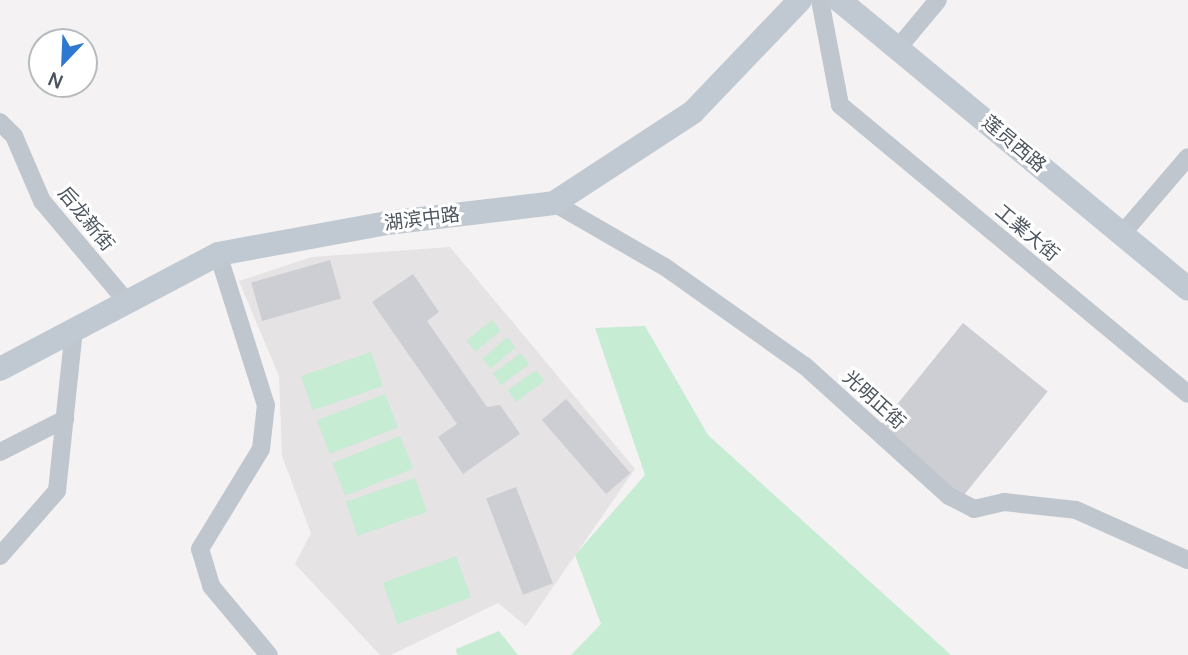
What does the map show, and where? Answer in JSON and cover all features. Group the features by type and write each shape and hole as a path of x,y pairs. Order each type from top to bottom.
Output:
{"main road":[{"name":"湖滨中路","path":"1,366 218,254 387,223 554,203 693,112 800,0"},
{"name":"莲员西路","path":"839,0 1188,289"}],"street":[{"name":"工業大街","path":"820,0 840,105 1188,394"},
{"path":"898,48 938,0"},
{"name":"后龙新街","path":"0,122 14,136 42,201 127,302"},
{"path":"1122,234 1188,157"},
{"name":"光明正街","path":"554,203 665,267 805,366 949,496 974,509 1004,502 1076,510 1188,560"},
{"path":"218,254 266,405 261,449 200,549 211,586 269,655"},
{"path":"0,556 57,491 74,330"},
{"path":"0,452 65,419"}],"shaded area":[{"path":"450,247 635,469 526,626 498,603 391,655 380,655 295,564 311,533 282,456 279,376 239,281 312,257"}],"green space":[{"path":"492,320 501,331 475,352 466,341"},
{"path":"645,326 708,435 951,655 571,655 601,624 575,555 645,475 595,328"},
{"path":"507,337 516,347 491,369 482,359"},
{"path":"371,352 383,386 313,410 301,376"},
{"path":"521,353 529,364 501,385 493,374"},
{"path":"536,370 544,381 516,402 508,391"},
{"path":"385,394 398,428 330,454 317,420"},
{"path":"400,436 413,468 345,496 332,463"},
{"path":"415,478 427,512 358,536 346,502"},
{"path":"456,556 471,597 398,624 383,583"},
{"path":"499,631 518,655 457,655 456,649"}],"building":[{"path":"330,260 341,298 262,321 251,283"},
{"path":"413,274 439,312 427,321 487,407 500,405 520,434 463,474 438,437 457,424 372,302"},
{"path":"963,323 1048,392 961,498 877,429"},
{"path":"566,399 630,473 606,494 542,420"},
{"path":"516,487 553,583 523,595 486,498"}]}
